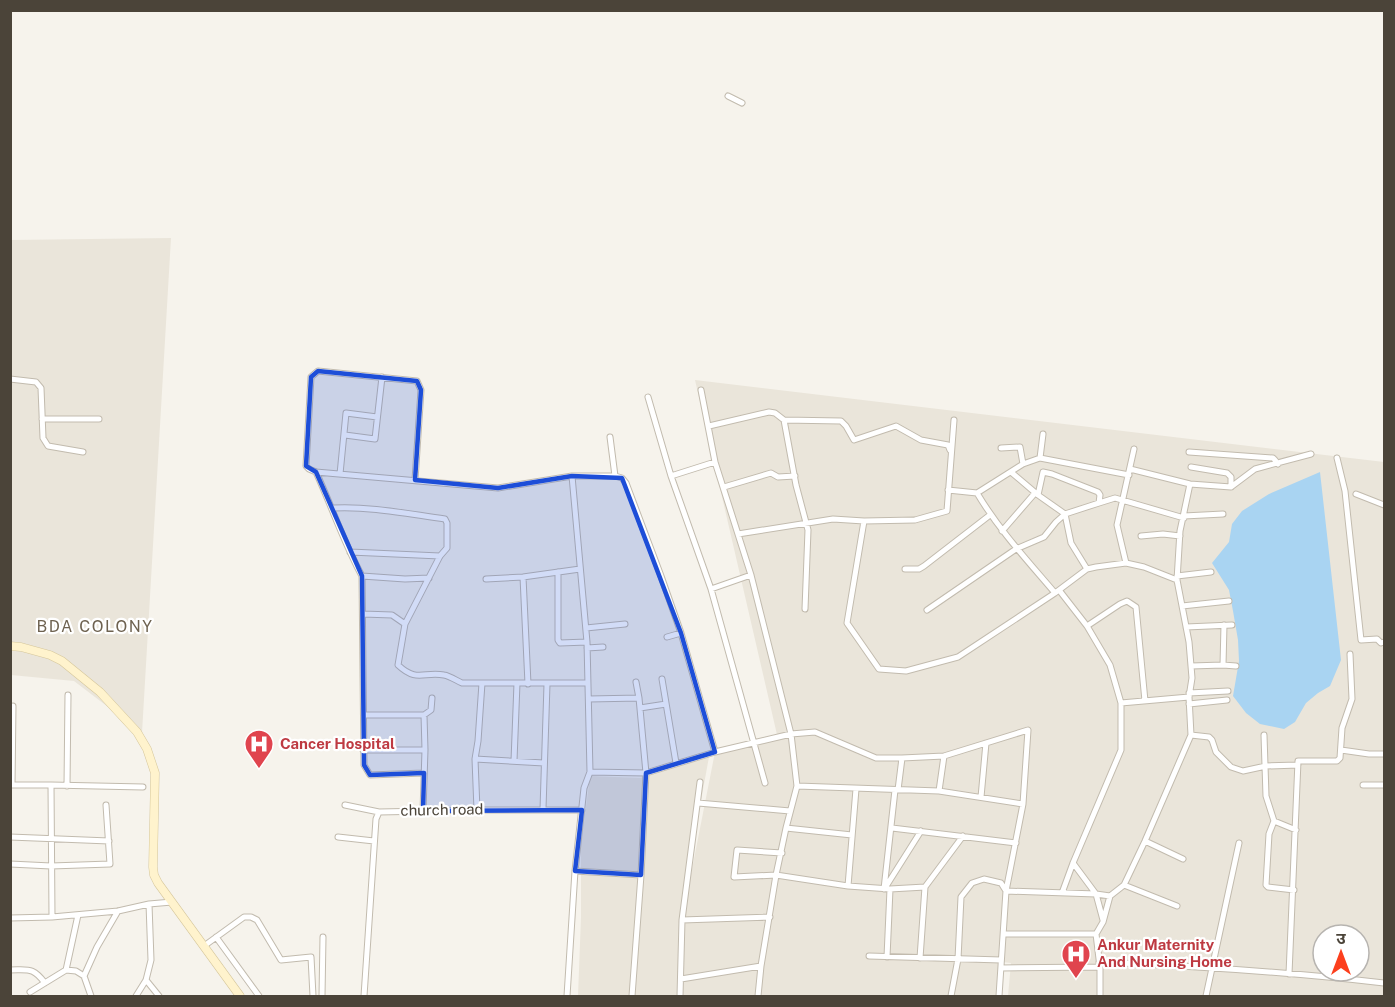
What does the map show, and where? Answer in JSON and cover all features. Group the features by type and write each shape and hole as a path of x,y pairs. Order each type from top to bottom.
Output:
{"street":[{"path":"728,96 742,103"},
{"path":"415,480 422,390 417,381 318,371 311,377 306,466 316,472 498,488 572,476 622,478 626,483 681,633 715,752"},
{"path":"345,435 375,439 382,377"},
{"path":"10,380 36,382 41,388 43,438 46,445 83,452"},
{"path":"701,390 715,462 751,575 791,734 797,786 776,876 758,996"},
{"path":"648,398 671,476 711,589 765,783"},
{"path":"709,426 769,412 775,413 784,420 841,421 854,440 896,426 921,440 948,445 951,451"},
{"path":"340,474 346,413 377,417"},
{"path":"42,419 99,419"},
{"path":"784,420 808,530 805,609"},
{"path":"738,534 833,519 915,520 947,511 954,420"},
{"path":"1040,458 1044,434"},
{"path":"610,437 615,476"},
{"path":"1001,448 1020,447 1023,464"},
{"path":"1126,563 1117,525 1134,449"},
{"path":"1190,452 1270,458 1278,464"},
{"path":"948,490 977,493 1023,464 1040,458 1190,484 1231,487 1255,470 1311,454"},
{"path":"1337,458 1345,491 1361,640 1377,639 1381,643 1384,642"},
{"path":"671,476 715,462"},
{"path":"1191,466 1227,473 1231,477 1231,487"},
{"path":"316,472 362,576 364,765 370,775 424,772"},
{"path":"1011,472 1065,514 1071,543 1087,569"},
{"path":"1002,531 1037,494 1043,472 1098,492 1100,503"},
{"path":"724,487 771,473 778,477 795,476"},
{"path":"567,996 575,871 584,788 590,772 587,645 572,476"},
{"path":"1100,996 1100,965 1096,934 1103,922 1110,896 1124,885 1191,735 1189,698 1191,666 1177,578 1180,536 1190,484"},
{"path":"977,493 990,515 1016,549 1087,626 1110,665 1121,703 1121,750 1062,893"},
{"path":"1356,494 1384,505"},
{"path":"927,610 1016,549 1044,537 1065,514 1115,498 1184,517 1223,514"},
{"path":"333,508 352,507 445,519 447,523 447,548 440,556 405,624 398,665 404,671 412,675 444,675 462,683 588,683"},
{"path":"905,569 924,566 990,515"},
{"path":"864,520 847,622 879,669 906,671 958,657 1087,569 1126,563 1177,578 1211,572"},
{"path":"1142,536 1163,534 1180,536"},
{"path":"350,552 440,556"},
{"path":"486,579 523,577 580,569"},
{"path":"558,572 558,640 560,643 603,647"},
{"path":"711,589 751,575"},
{"path":"362,576 429,578"},
{"path":"523,577 528,684"},
{"path":"1087,626 1120,603 1128,601 1136,607 1145,701"},
{"path":"1182,606 1229,601"},
{"path":"363,614 392,615 405,624"},
{"path":"585,628 625,624"},
{"path":"1223,665 1224,625"},
{"path":"1186,627 1232,625"},
{"path":"667,637 681,633"},
{"path":"10,646 50,655 62,661 100,692 137,732 147,749 155,772 154,875 238,996"},
{"path":"1289,974 1298,760 1337,761 1340,758 1341,728 1352,699 1350,654"},
{"path":"1191,666 1236,666"},
{"path":"662,680 676,763"},
{"path":"632,996 641,876 645,773 636,682"},
{"path":"477,810 475,759 482,683"},
{"path":"514,761 517,683"},
{"path":"543,809 547,684"},
{"path":"1121,703 1189,698 1228,691"},
{"path":"66,786 68,694"},
{"path":"364,715 424,715 431,710 432,698"},
{"path":"588,699 639,698"},
{"path":"1189,698 1227,700"},
{"path":"640,708 666,704"},
{"path":"13,706 11,785 143,787"},
{"path":"423,811 424,715"},
{"path":"590,772 645,773 715,752 791,734 815,732 876,758 902,758 944,756 1028,730 1023,804 1006,891 999,996"},
{"path":"1191,735 1209,737 1216,752 1231,767 1243,771 1266,766 1298,765"},
{"path":"1264,735 1266,796 1274,821 1269,836 1266,885 1294,890"},
{"path":"981,797 987,743"},
{"path":"363,750 425,750"},
{"path":"1341,750 1384,754"},
{"path":"939,791 944,756"},
{"path":"887,957 887,889 896,790 902,758"},
{"path":"475,759 544,763"},
{"path":"680,996 682,920 700,782"},
{"path":"51,785 52,917"},
{"path":"1363,785 1384,785"},
{"path":"797,786 939,791 1023,804"},
{"path":"848,886 856,789"},
{"path":"698,803 790,811"},
{"path":"10,864 51,866 110,864 106,805"},
{"path":"345,805 379,812"},
{"name":"church road","path":"364,996 374,840 379,812 582,810"},
{"path":"1274,821 1296,830"},
{"path":"786,828 852,835"},
{"path":"892,828 1016,843"},
{"path":"887,889 921,831"},
{"path":"920,958 926,887 963,836"},
{"path":"10,837 109,842"},
{"path":"338,837 374,840"},
{"path":"1145,840 1183,859"},
{"path":"1206,996 1239,843"},
{"path":"782,853 736,850 734,877 776,876 887,889 926,887"},
{"path":"1073,863 1096,894 1103,922"},
{"path":"575,871 641,876"},
{"path":"951,996 958,959 961,897 972,883 984,879 1001,883 1006,891"},
{"path":"1124,885 1177,906"},
{"path":"1006,891 1110,896"},
{"path":"10,918 78,915 118,911 149,903 172,902"},
{"path":"136,996 146,980 150,960 149,903"},
{"path":"91,996 84,975 118,911"},
{"path":"66,970 78,915"},
{"path":"204,946 244,917 251,917 257,920 281,960 311,957 314,996"},
{"path":"682,920 770,917"},
{"path":"1004,934 1096,934"},
{"path":"216,937 259,996"},
{"path":"322,996 323,937"},
{"path":"869,956 1001,960"},
{"path":"1001,968 1100,965 1211,968 1384,983"},
{"path":"681,979 761,966"},
{"path":"10,970 32,970 39,974 45,983"},
{"path":"30,992 66,970 84,975"},
{"path":"146,980 159,996"}],"highlighted area":[{"path":"318,371 417,381 421,390 415,480 498,488 572,476 622,478 681,633 715,752 646,773 641,875 575,871 582,810 423,811 424,773 370,775 364,765 362,576 316,472 306,466 311,377"}],"shaded area":[{"name":"BDA COLONY","path":"171,238 142,733 74,681 11,675 10,240"},
{"path":"695,380 1384,462 1384,996 1008,996 1011,963 1002,962 999,996 578,996 581,846 590,776 640,778 709,757 679,920 678,957 682,920 715,752 778,739"}],"water":[{"path":"1320,472 1341,660 1330,686 1306,703 1295,722 1284,729 1260,724 1246,713 1233,696 1239,661 1238,640 1229,590 1212,563 1229,542 1232,524 1242,511 1269,494"}],"place":[{"name":"Cancer Hospital","path":"259,770"},
{"name":"Ankur Maternity And Nursing Home","path":"1076,980"}],"district":[{"name":"BDA COLONY","path":"95,626"}]}
